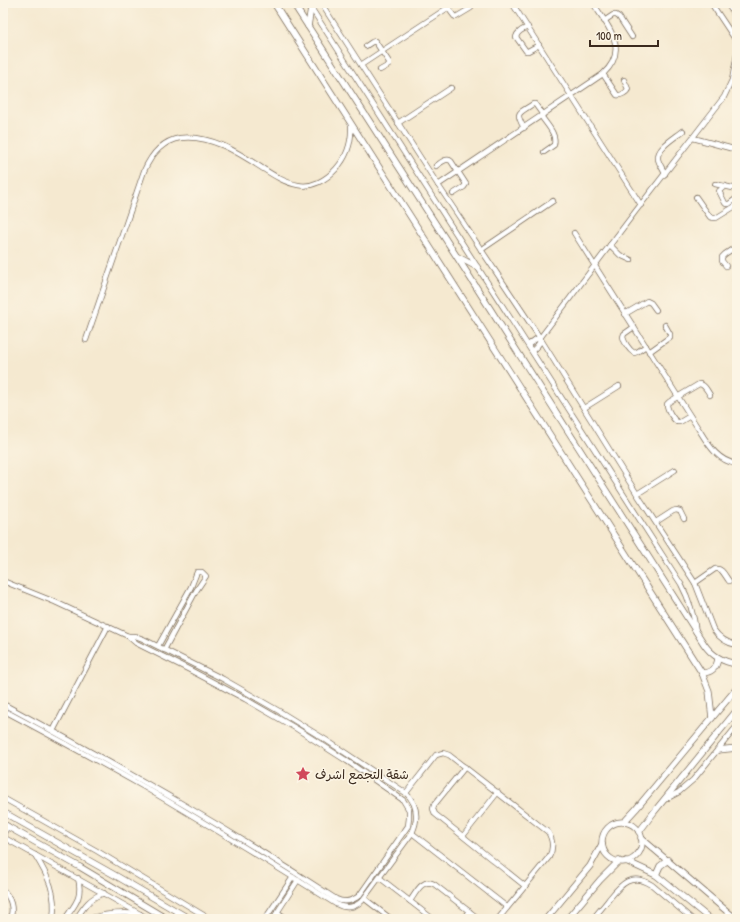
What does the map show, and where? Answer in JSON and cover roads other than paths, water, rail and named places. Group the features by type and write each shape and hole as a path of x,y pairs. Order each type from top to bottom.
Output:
{"street":[{"path":"274,3 702,672 709,691 712,718"},
{"path":"293,3 458,257 706,648 718,658 737,664"},
{"path":"322,3 438,185 540,338 637,494 695,583 716,633 723,640 737,645"},
{"path":"361,65 456,3"},
{"path":"448,8 456,17 471,8 469,3"},
{"path":"512,3 641,205"},
{"path":"438,185 604,74 614,62 616,50 614,38 593,3"},
{"path":"711,3 737,42"},
{"path":"727,3 737,19"},
{"path":"308,26 310,5"},
{"path":"310,5 681,584 690,603 696,633"},
{"path":"604,21 613,15 619,16 632,37"},
{"path":"528,27 516,34 516,37 526,51 539,45"},
{"path":"366,46 374,41 382,51 389,63 380,70"},
{"path":"532,351 540,343 540,338 594,266 724,97 732,80 737,54"},
{"path":"604,74 617,96 626,92 628,89 624,80"},
{"path":"398,122 450,88"},
{"path":"524,128 518,116 520,113 535,104 555,137 554,145 544,152"},
{"path":"86,340 144,172 151,158 160,147 168,142 183,138 192,137 209,140 233,151 282,180 297,185 307,186 324,180 341,162 348,151 351,125"},
{"path":"665,174 658,160 658,153 661,148 683,131"},
{"path":"693,138 737,150"},
{"path":"436,166 448,159 451,160 466,185 453,194"},
{"path":"716,184 737,189"},
{"path":"725,186 718,191 725,203 729,204 737,198"},
{"path":"696,197 713,218 716,218 737,205"},
{"path":"481,250 553,201"},
{"path":"574,233 715,453 729,463 736,464 737,470"},
{"path":"610,245 620,255 631,260"},
{"path":"726,266 722,261 722,257 737,246"},
{"path":"458,257 477,266"},
{"path":"625,314 646,301 651,303 656,310"},
{"path":"649,352 670,337 670,334 664,325"},
{"path":"634,328 624,334 623,337 631,352 637,352 646,346"},
{"path":"528,345 540,338"},
{"path":"690,416 680,422 677,422 667,406 668,403 699,384 704,386 710,394"},
{"path":"584,408 619,386"},
{"path":"637,494 675,470"},
{"path":"656,522 676,510 680,511 684,519"},
{"path":"695,583 716,568 722,570 729,581"},
{"path":"158,646 191,587 197,572 202,572 206,576 196,591 164,650"},
{"path":"3,581 108,626 128,636 136,643 245,699 276,717 322,745 400,797 409,810 409,822 406,829 361,894 350,901 339,900 293,877 146,785"},
{"path":"53,731 108,626"},
{"path":"3,710 92,755 225,830 336,904 342,907 353,907 360,904 412,833 416,824 417,814 412,800 406,793 279,711 158,646 139,637 128,636"},
{"path":"702,672 707,672 714,668 717,664 718,658"},
{"path":"190,670 193,664"},
{"path":"624,822 737,688"},
{"path":"3,704 53,731 92,755"},
{"path":"736,919 640,835 633,825 624,822 614,823 607,829 602,837 604,850 612,859 625,861 635,857 641,844 640,835 648,818 737,710"},
{"path":"276,717 279,711"},
{"path":"663,801 674,795 697,776 737,726"},
{"path":"718,750 737,748"},
{"path":"406,793 433,758 439,754 446,753 545,829 552,840 552,849 549,857 498,919"},
{"path":"465,767 434,806 434,812 525,886"},
{"path":"378,782 382,777"},
{"path":"463,836 498,792"},
{"path":"3,798 97,851 210,919"},
{"path":"3,812 190,919"},
{"path":"149,919 3,835 5,825 167,919"},
{"path":"412,833 507,907"},
{"path":"546,919 590,866 602,844"},
{"path":"34,854 51,887 54,904 53,919"},
{"path":"656,875 660,866 668,860"},
{"path":"567,919 600,880 619,861"},
{"path":"625,861 656,875 710,919"},
{"path":"267,919 293,877"},
{"path":"65,919 79,897 80,886 78,878"},
{"path":"380,878 433,919"},
{"path":"273,919 300,880"},
{"path":"593,919 621,885 631,880 638,880 652,884 692,919"},
{"path":"410,901 425,882 430,882 479,919"},
{"path":"3,890 10,899 12,908 10,919"},
{"path":"76,919 88,902 96,895 104,893"},
{"path":"365,899 390,919"},
{"path":"463,919 469,911"},
{"path":"277,912 287,919"},
{"path":"88,919 111,913 141,914"}],"place":[{"name":"شقة التجمع اشرف","path":"303,774"}]}
